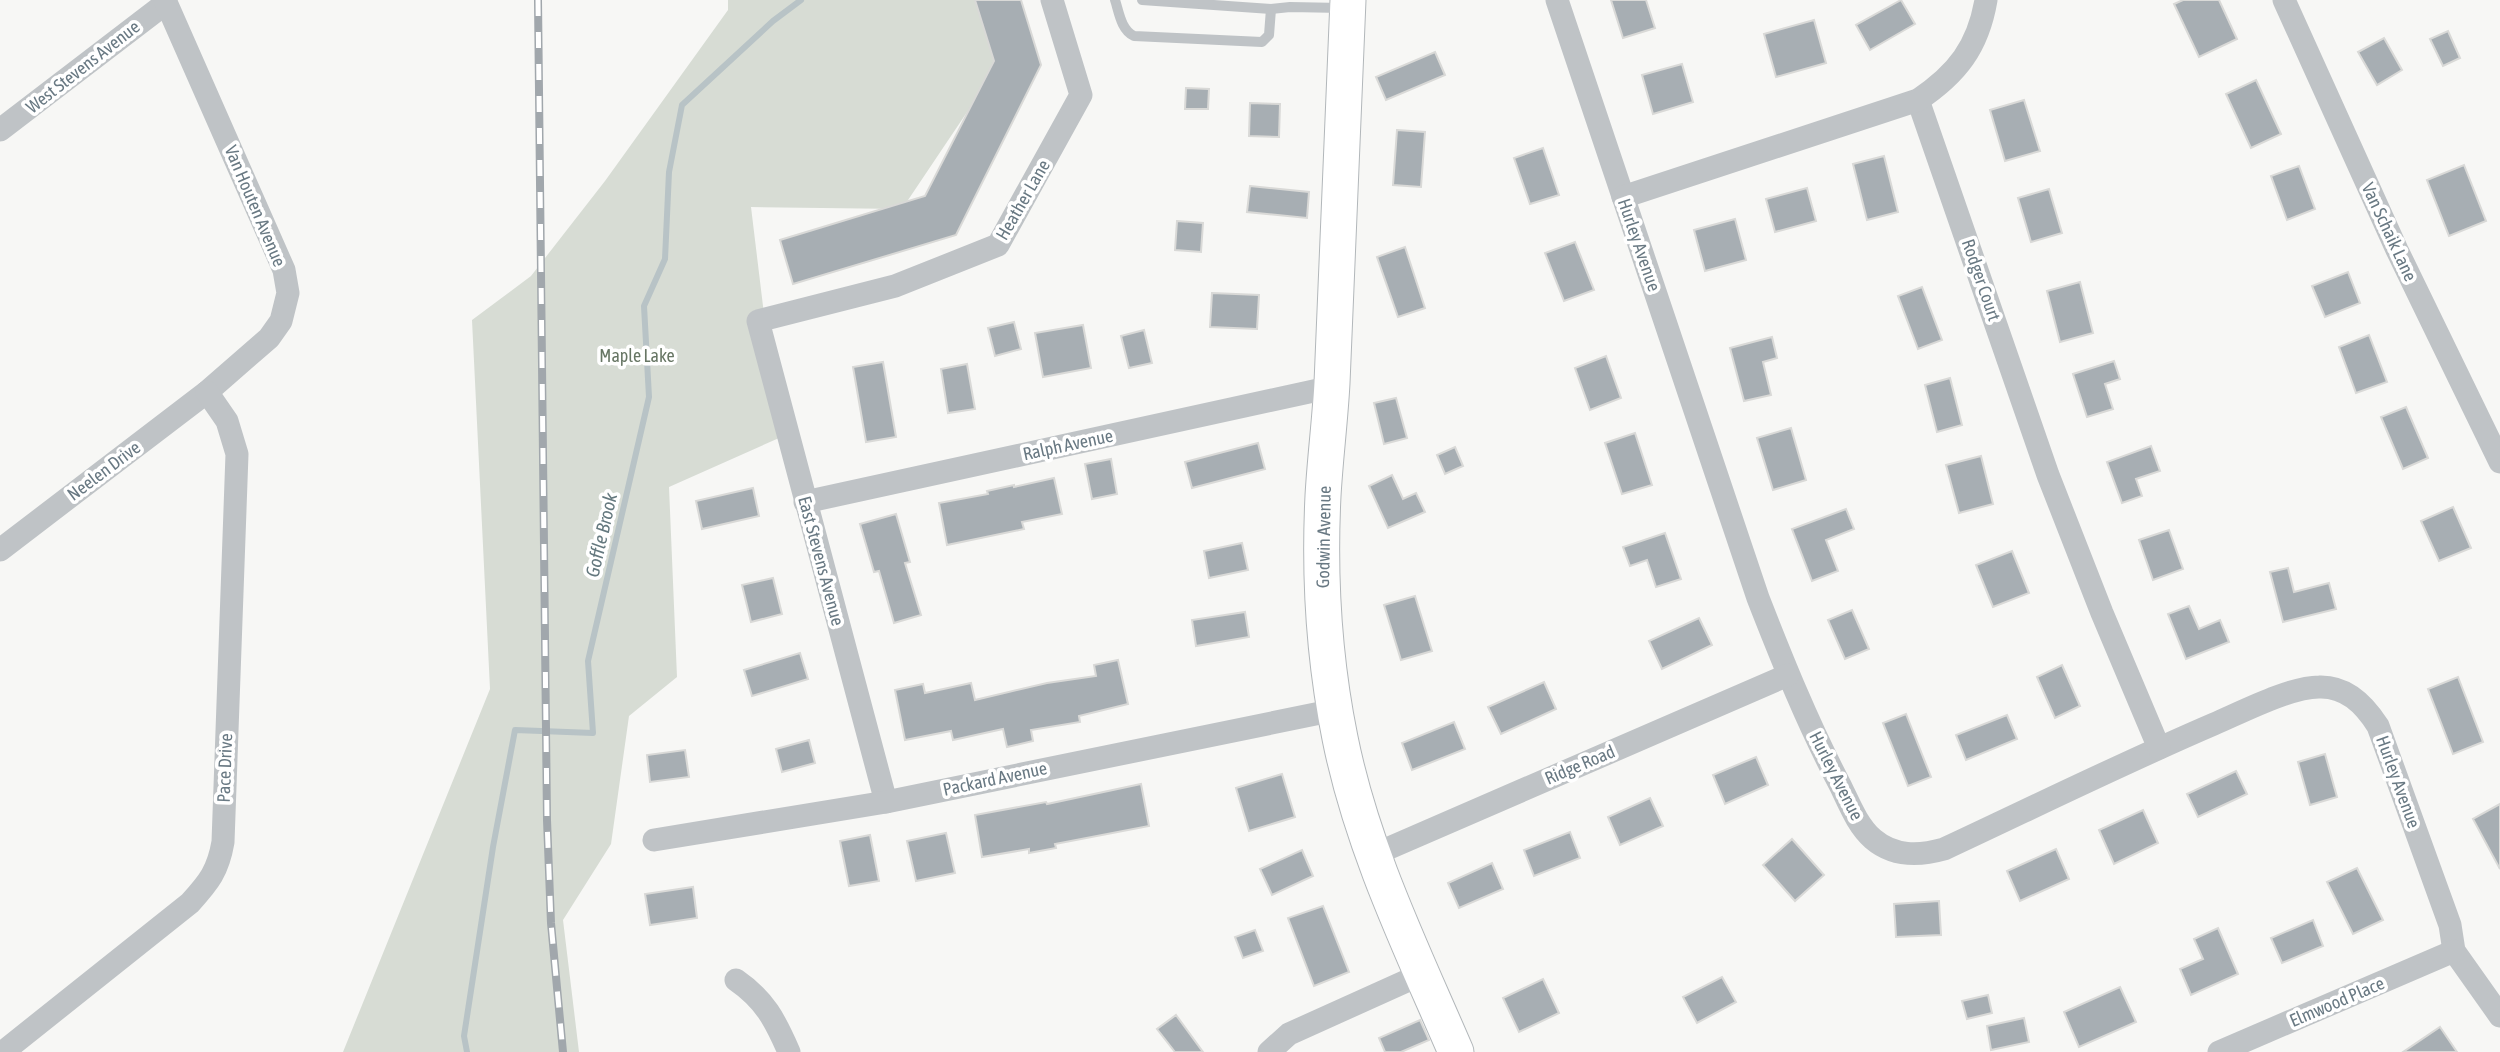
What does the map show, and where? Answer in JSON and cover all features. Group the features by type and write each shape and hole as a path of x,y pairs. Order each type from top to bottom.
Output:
{"main road":[{"name":"Godwin Avenue","path":"1348,4 1332,387 1323,498 1322,577 1326,652 1335,710 1355,799 1373,855 1456,1052"}],"street":[{"name":"Heather Lane","path":"758,321 894,286 998,245 1081,95 1052,0"},
{"name":"Hurley Avenue","path":"1557,0 1758,598 1788,675 1861,826 1874,839 1890,849 1908,854 1926,854 1944,849 2159,748 2304,688 2339,690 2368,710 2378,726 2450,925 2454,951 2500,1016"},
{"path":"1623,197 1918,100 1941,84 1961,63 1974,42 1983,19 1986,0"},
{"name":"Van Schaik Lane","path":"2284,0 2397,250 2500,461"},
{"name":"West Stevens Avenue","path":"0,130 165,1"},
{"name":"Van Houten Avenue","path":"165,1 284,270 288,293 281,321 269,338 207,392"},
{"name":"Rodger Court","path":"1918,100 2048,475 2159,748"},
{"name":"East Stevens Avenue","path":"758,321 886,802"},
{"name":"Ralph Avenue","path":"805,502 1332,387"},
{"name":"Neelen Drive","path":"0,550 207,392"},
{"name":"Pace Drive","path":"3,1052 190,903 210,881 219,864 223,842 237,454 227,421 207,392"},
{"name":"Ridge Road","path":"1373,855 1788,675"},
{"name":"Packard Avenue","path":"654,840 886,802 1335,710"},
{"name":"Elmwood Place","path":"2220,1052 2454,951"},
{"path":"1269,1052 1289,1034 1422,974"},
{"path":"736,980 752,992 772,1015 789,1052"}],"lane":[{"path":"1115,0 1124,27 1134,36 1262,42 1266,41 1269,35 1271,9"},
{"path":"1142,0 1271,9 1348,4"}],"green space":[{"name":"Maple Lake","path":"728,0 1003,0 998,66 902,209 751,207 779,438 669,487 677,677 629,716 611,844 563,920 579,1052 343,1052 490,689 472,320 531,276 605,181 728,10"}],"building":[{"path":"975,0 1021,0 1041,65 956,235 793,284 780,240 925,196 994,61"},
{"path":"1611,0 1646,0 1655,28 1623,38"},
{"path":"1901,0 1915,24 1870,50 1856,25"},
{"path":"2183,0 2219,0 2237,39 2199,57 2174,4"},
{"path":"1814,20 1826,63 1776,77 1764,34"},
{"path":"2448,31 2460,58 2443,66 2430,39"},
{"path":"2384,38 2402,70 2377,85 2358,52"},
{"path":"1435,52 1445,75 1386,100 1376,77"},
{"path":"1682,64 1693,102 1653,114 1642,75"},
{"path":"2256,80 2281,134 2251,148 2226,94"},
{"path":"1186,88 1209,89 1208,109 1185,109"},
{"path":"2024,100 2040,151 2005,161 1990,110"},
{"path":"1250,103 1280,104 1279,137 1249,136"},
{"path":"1397,130 1425,132 1421,187 1393,185"},
{"path":"1543,148 1559,195 1530,204 1514,158"},
{"path":"1884,156 1898,212 1867,220 1853,164"},
{"path":"2464,165 2486,221 2449,236 2427,180"},
{"path":"2299,166 2315,209 2287,220 2271,176"},
{"path":"1250,186 1309,192 1307,218 1247,212"},
{"path":"1807,188 1816,221 1775,232 1766,199"},
{"path":"2049,189 2062,233 2031,242 2018,198"},
{"path":"1735,219 1746,260 1705,271 1694,230"},
{"path":"1177,221 1203,223 1201,252 1175,250"},
{"path":"1575,242 1594,290 1564,301 1545,253"},
{"path":"1405,247 1425,308 1398,317 1377,257"},
{"path":"2348,272 2360,303 2325,317 2312,286"},
{"path":"2080,282 2093,333 2060,342 2047,291"},
{"path":"1922,287 1942,340 1918,349 1898,296"},
{"path":"1212,293 1259,295 1257,329 1210,327"},
{"path":"1014,322 1021,349 995,356 988,328"},
{"path":"1083,325 1091,368 1043,377 1035,333"},
{"path":"1144,330 1152,363 1129,368 1121,336"},
{"path":"2369,335 2387,382 2356,393 2339,347"},
{"path":"1772,337 1777,358 1763,362 1771,395 1744,401 1730,348"},
{"path":"1606,356 1621,398 1590,410 1575,368"},
{"path":"2114,361 2120,379 2105,384 2113,409 2087,417 2073,374"},
{"path":"883,362 896,437 866,442 853,367"},
{"path":"967,364 975,409 948,413 941,369"},
{"path":"1950,378 1962,425 1937,432 1925,385"},
{"path":"1396,398 1407,438 1384,444 1374,403"},
{"path":"2406,407 2428,458 2403,469 2381,417"},
{"path":"1791,428 1806,480 1773,490 1757,438"},
{"path":"1635,433 1652,485 1622,494 1605,443"},
{"path":"1258,443 1265,469 1192,488 1185,462"},
{"path":"2151,446 2160,471 2136,479 2142,496 2122,503 2107,462"},
{"path":"1455,447 1463,466 1445,474 1437,455"},
{"path":"1981,456 1993,504 1959,513 1946,465"},
{"path":"1111,459 1117,494 1092,499 1085,464"},
{"path":"1392,475 1403,499 1416,493 1425,512 1388,528 1369,486"},
{"path":"1054,478 1062,514 1022,522 1024,529 947,545 939,503"},
{"path":"753,488 759,516 702,529 696,501"},
{"path":"2453,507 2471,548 2439,561 2421,521"},
{"path":"1846,509 1854,529 1826,540 1838,571 1812,581 1792,529"},
{"path":"896,514 910,562 905,563 921,615 894,623 879,571 874,572 860,524"},
{"path":"2169,530 2183,569 2153,580 2139,540"},
{"path":"1665,533 1681,579 1656,587 1647,560 1630,566 1623,547"},
{"path":"1242,543 1248,570 1209,578 1204,551"},
{"path":"2012,551 2029,593 1993,607 1976,565"},
{"path":"2288,568 2294,592 2329,583 2336,609 2283,622 2270,572"},
{"path":"773,578 782,614 751,622 742,585"},
{"path":"1415,596 1432,651 1401,660 1384,605"},
{"path":"2189,606 2199,629 2220,620 2229,642 2186,659 2168,614"},
{"path":"1852,610 1869,649 1845,659 1828,620"},
{"path":"1245,612 1249,637 1196,646 1192,620"},
{"path":"1699,618 1712,645 1662,669 1649,641"},
{"path":"800,653 808,679 752,696 744,670"},
{"path":"1118,660 1128,704 1079,716 1080,722 1031,730 1033,741 1007,747 1003,729 953,740 951,731 905,740 895,690 923,684 925,693 971,683 975,700 1047,683 1096,676 1094,665"},
{"path":"2062,665 2080,706 2055,718 2037,677"},
{"path":"2458,677 2483,742 2453,754 2428,689"},
{"path":"1544,682 1556,709 1501,734 1488,707"},
{"path":"1906,714 1931,777 1908,786 1883,723"},
{"path":"2007,715 2017,739 1966,760 1956,735"},
{"path":"1454,722 1465,749 1412,770 1402,743"},
{"path":"809,740 815,763 782,772 776,749"},
{"path":"685,750 689,777 650,782 647,755"},
{"path":"2325,754 2337,797 2310,805 2298,762"},
{"path":"1756,757 1768,785 1725,804 1713,775"},
{"path":"2236,771 2247,794 2198,817 2187,794"},
{"path":"1282,774 1295,817 1249,831 1236,788"},
{"path":"1141,784 1149,826 1055,844 1056,848 1029,853 1029,849 982,857 975,815 1046,802 1047,804"},
{"path":"1650,798 1663,826 1620,845 1608,817"},
{"path":"2500,804 2500,869 2473,819"},
{"path":"2143,810 2158,843 2114,864 2099,830"},
{"path":"1570,832 1580,858 1534,876 1524,850"},
{"path":"946,833 955,873 916,881 907,841"},
{"path":"870,835 879,881 849,886 840,841"},
{"path":"1792,839 1824,875 1795,901 1763,865"},
{"path":"2056,849 2069,879 2020,901 2007,871"},
{"path":"1302,850 1313,876 1272,895 1260,869"},
{"path":"1492,863 1503,889 1459,908 1448,883"},
{"path":"2357,868 2383,920 2353,934 2327,882"},
{"path":"693,887 697,918 650,925 645,894"},
{"path":"1939,901 1941,935 1896,937 1894,904"},
{"path":"1323,906 1349,972 1314,986 1288,918"},
{"path":"2313,920 2323,946 2282,963 2271,938"},
{"path":"2218,928 2238,974 2191,995 2180,969 2203,959 2194,939"},
{"path":"1255,930 1263,951 1243,958 1235,937"},
{"path":"1722,977 1736,1002 1697,1023 1683,997"},
{"path":"1543,979 1559,1013 1519,1032 1503,998"},
{"path":"2120,987 2136,1022 2079,1047 2064,1012"},
{"path":"1988,995 1992,1013 1967,1019 1962,1001"},
{"path":"1176,1015 1203,1052 1175,1052 1157,1029"},
{"path":"2024,1018 2029,1042 1991,1050 1987,1026"},
{"path":"1420,1020 1429,1040 1401,1052 1385,1052 1379,1038"},
{"path":"2440,1027 2457,1052 2403,1052"}],"waterway":[{"name":"Goffle Brook","path":"467,1052 464,1036 493,847 515,730 593,733 588,661 649,397 644,306 665,259 669,172 682,105 773,21 801,0"}],"railway":[{"path":"538,0 547,820 551,923 563,1052"}]}
